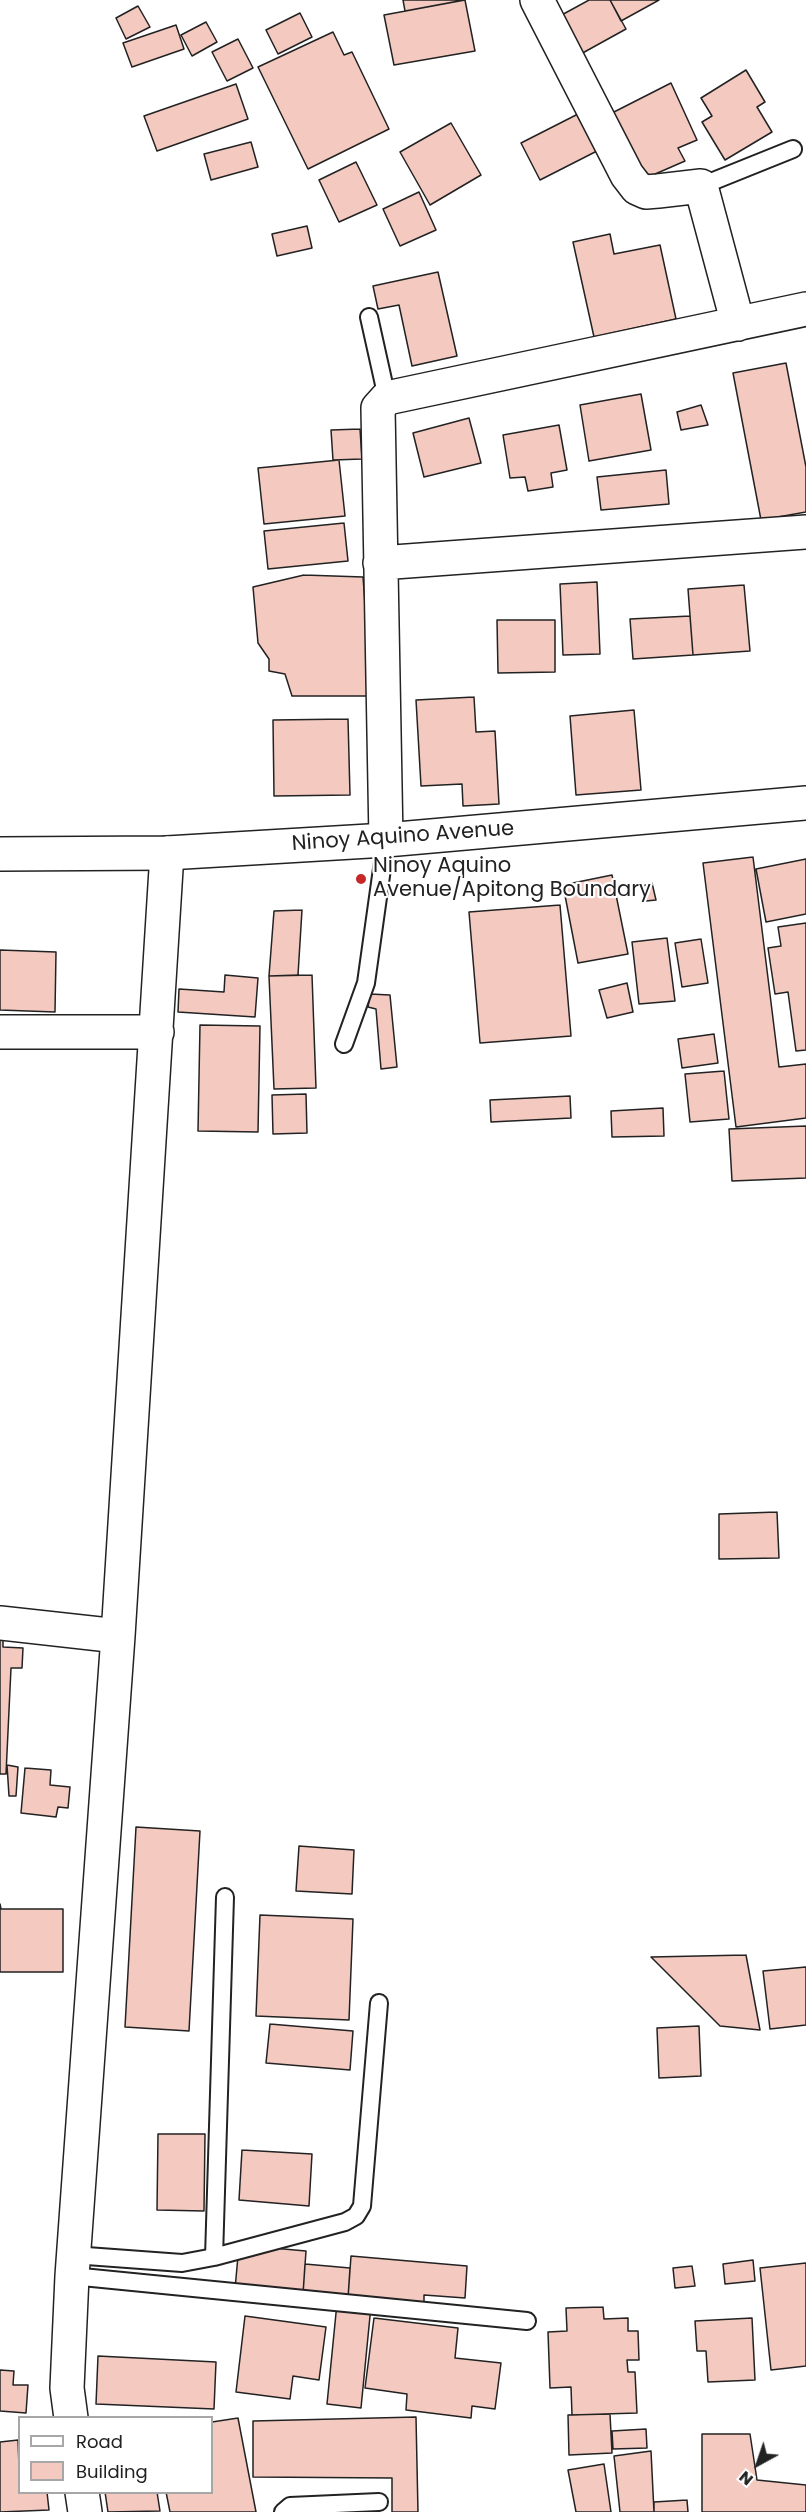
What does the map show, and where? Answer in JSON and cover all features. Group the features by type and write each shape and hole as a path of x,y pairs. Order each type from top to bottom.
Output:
{"street":[{"path":"537,0 627,175 637,188 646,192 701,186 738,324"},
{"path":"386,840 378,408 387,398 806,309"},
{"path":"380,563 806,532"},
{"name":"Ninoy Aquino Avenue","path":"0,854 167,853 386,840 806,803"},
{"path":"71,2416 67,2388 73,2266 118,1636 167,853"},
{"path":"0,1032 157,1032"},
{"path":"0,1623 118,1636"},
{"path":"82,2494 85,2512"}],"lane":[{"path":"701,186 794,149"},
{"path":"369,317 387,398"},
{"path":"344,1044 366,983 386,840"},
{"path":"214,2257 225,1897"},
{"path":"73,2266 182,2263 214,2257 345,2222 360,2211 379,2003"},
{"path":"73,2266 527,2321"},
{"path":"283,2512 290,2506 379,2502"}],"building":[{"path":"403,0 464,0 405,11"},
{"path":"465,0 475,51 394,65 384,15"},
{"path":"589,0 610,0 626,29 579,55 558,17"},
{"path":"610,0 659,0 621,21"},
{"path":"138,6 150,27 126,39 116,18"},
{"path":"300,13 312,37 278,54 266,30"},
{"path":"206,22 217,42 192,56 181,35"},
{"path":"176,25 184,49 132,67 123,43"},
{"path":"333,32 344,55 352,52 389,129 308,169 258,67"},
{"path":"238,39 253,68 227,81 212,52"},
{"path":"746,70 765,102 757,107 772,132 725,160 702,122 712,116 701,98"},
{"path":"671,83 697,140 678,148 685,161 646,178 612,113"},
{"path":"236,84 248,119 157,151 144,116"},
{"path":"578,114 597,151 540,180 521,143"},
{"path":"451,123 481,175 430,205 400,152"},
{"path":"251,142 258,167 211,180 204,154"},
{"path":"356,162 377,205 339,222 319,180"},
{"path":"419,192 436,230 400,246 383,209"},
{"path":"307,226 312,248 277,256 272,234"},
{"path":"610,234 614,254 660,245 676,319 594,337 573,242"},
{"path":"438,272 457,356 412,366 399,305 378,309 373,286"},
{"path":"786,363 806,467 806,512 761,520 733,373"},
{"path":"641,394 651,450 589,461 580,405"},
{"path":"701,405 708,425 681,430 677,412"},
{"path":"469,418 481,463 424,477 413,433"},
{"path":"559,425 567,470 551,473 553,487 528,491 525,477 510,478 503,435"},
{"path":"360,429 362,459 333,460 331,430"},
{"path":"339,460 345,516 264,524 258,468"},
{"path":"666,470 669,504 601,510 597,477"},
{"path":"344,523 348,561 268,569 264,531"},
{"path":"304,575 363,577 372,696 292,696 285,674 269,671 269,659 258,643 253,587"},
{"path":"597,582 600,654 563,655 560,584"},
{"path":"744,585 750,651 693,655 688,589"},
{"path":"690,616 693,655 633,659 630,619"},
{"path":"497,620 555,620 555,672 498,673"},
{"path":"474,697 476,732 495,731 499,804 463,806 462,784 421,786 416,700"},
{"path":"634,710 641,790 576,795 570,716"},
{"path":"348,719 350,795 274,796 273,720"},
{"path":"753,857 779,1067 806,1064 806,1118 736,1127 703,863"},
{"path":"806,859 806,914 766,922 756,869"},
{"path":"612,875 628,954 578,963 563,885"},
{"path":"652,883 656,900 646,901 643,886"},
{"path":"560,905 571,1036 480,1043 469,912"},
{"path":"302,910 298,975 269,976 274,911"},
{"path":"806,923 806,1050 796,1051 788,992 775,994 768,948 781,946 778,927"},
{"path":"667,938 675,1001 639,1004 632,942"},
{"path":"701,939 708,983 682,987 675,943"},
{"path":"0,950 56,952 55,1012 0,1010"},
{"path":"225,975 258,978 255,1017 178,1012 179,989 224,992"},
{"path":"312,975 316,1088 274,1089 269,976"},
{"path":"627,983 633,1012 607,1018 599,990"},
{"path":"370,994 390,995 397,1067 381,1069 376,1009 368,1007"},
{"path":"200,1025 260,1026 258,1132 198,1131"},
{"path":"714,1034 718,1063 682,1068 678,1039"},
{"path":"724,1071 729,1119 690,1122 685,1074"},
{"path":"306,1094 307,1133 273,1134 272,1095"},
{"path":"570,1096 571,1118 491,1122 490,1100"},
{"path":"663,1108 664,1136 612,1137 611,1111"},
{"path":"806,1126 806,1178 732,1181 729,1129"},
{"path":"777,1512 779,1558 719,1559 719,1514"},
{"path":"0,1634 3,1635 3,1647 23,1648 22,1668 11,1668 6,1774 0,1774"},
{"path":"7,1765 18,1767 16,1796 9,1796"},
{"path":"25,1768 51,1770 50,1785 70,1787 68,1808 58,1807 56,1817 21,1813"},
{"path":"136,1827 200,1831 189,2031 125,2027"},
{"path":"299,1846 354,1850 352,1894 296,1891"},
{"path":"0,1904 1,1909 63,1909 63,1972 0,1972"},
{"path":"260,1915 353,1919 349,2020 256,2016"},
{"path":"746,1955 760,2030 720,2026 651,1957"},
{"path":"806,1967 806,2025 770,2029 763,1971"},
{"path":"270,2024 353,2031 350,2070 266,2063"},
{"path":"699,2026 701,2076 659,2078 657,2028"},
{"path":"158,2134 205,2134 204,2211 157,2210"},
{"path":"242,2150 312,2154 309,2206 239,2200"},
{"path":"239,2245 306,2251 303,2294 235,2289"},
{"path":"351,2256 467,2266 465,2298 424,2295 424,2304 348,2298"},
{"path":"753,2260 755,2281 725,2284 723,2264"},
{"path":"806,2263 806,2366 771,2370 760,2268"},
{"path":"305,2264 350,2268 348,2298 303,2294"},
{"path":"692,2266 695,2286 675,2288 673,2268"},
{"path":"337,2303 371,2306 361,2408 327,2404"},
{"path":"603,2307 604,2319 628,2318 628,2331 638,2331 639,2360 627,2360 628,2372 635,2372 637,2413 572,2415 571,2387 550,2388 548,2332 567,2331 566,2308"},
{"path":"245,2316 326,2327 319,2380 293,2376 290,2399 236,2392"},
{"path":"374,2318 458,2328 455,2358 501,2363 495,2409 472,2406 471,2418 406,2410 407,2394 365,2388"},
{"path":"752,2318 755,2380 708,2382 706,2351 697,2351 695,2321"},
{"path":"98,2356 216,2362 214,2409 96,2404"},
{"path":"0,2370 14,2371 13,2385 28,2385 26,2413 0,2411"},
{"path":"610,2414 612,2453 569,2455 568,2415"},
{"path":"416,2417 418,2512 392,2512 392,2478 253,2477 253,2421"},
{"path":"238,2418 256,2512 170,2512 166,2494 213,2494 213,2422"},
{"path":"646,2429 647,2448 613,2449 612,2431"},
{"path":"702,2434 750,2434 757,2480 806,2485 806,2512 702,2512"},
{"path":"18,2440 18,2494 47,2494 49,2510 0,2512 0,2442"},
{"path":"651,2451 654,2512 620,2512 614,2456"},
{"path":"604,2464 611,2512 576,2512 568,2470"},
{"path":"105,2494 157,2494 160,2511 108,2512"},
{"path":"687,2500 688,2512 654,2512 654,2502"}],"place":[{"name":"Ninoy Aquino Avenue/Apitong Boundary","path":"361,879"}]}
